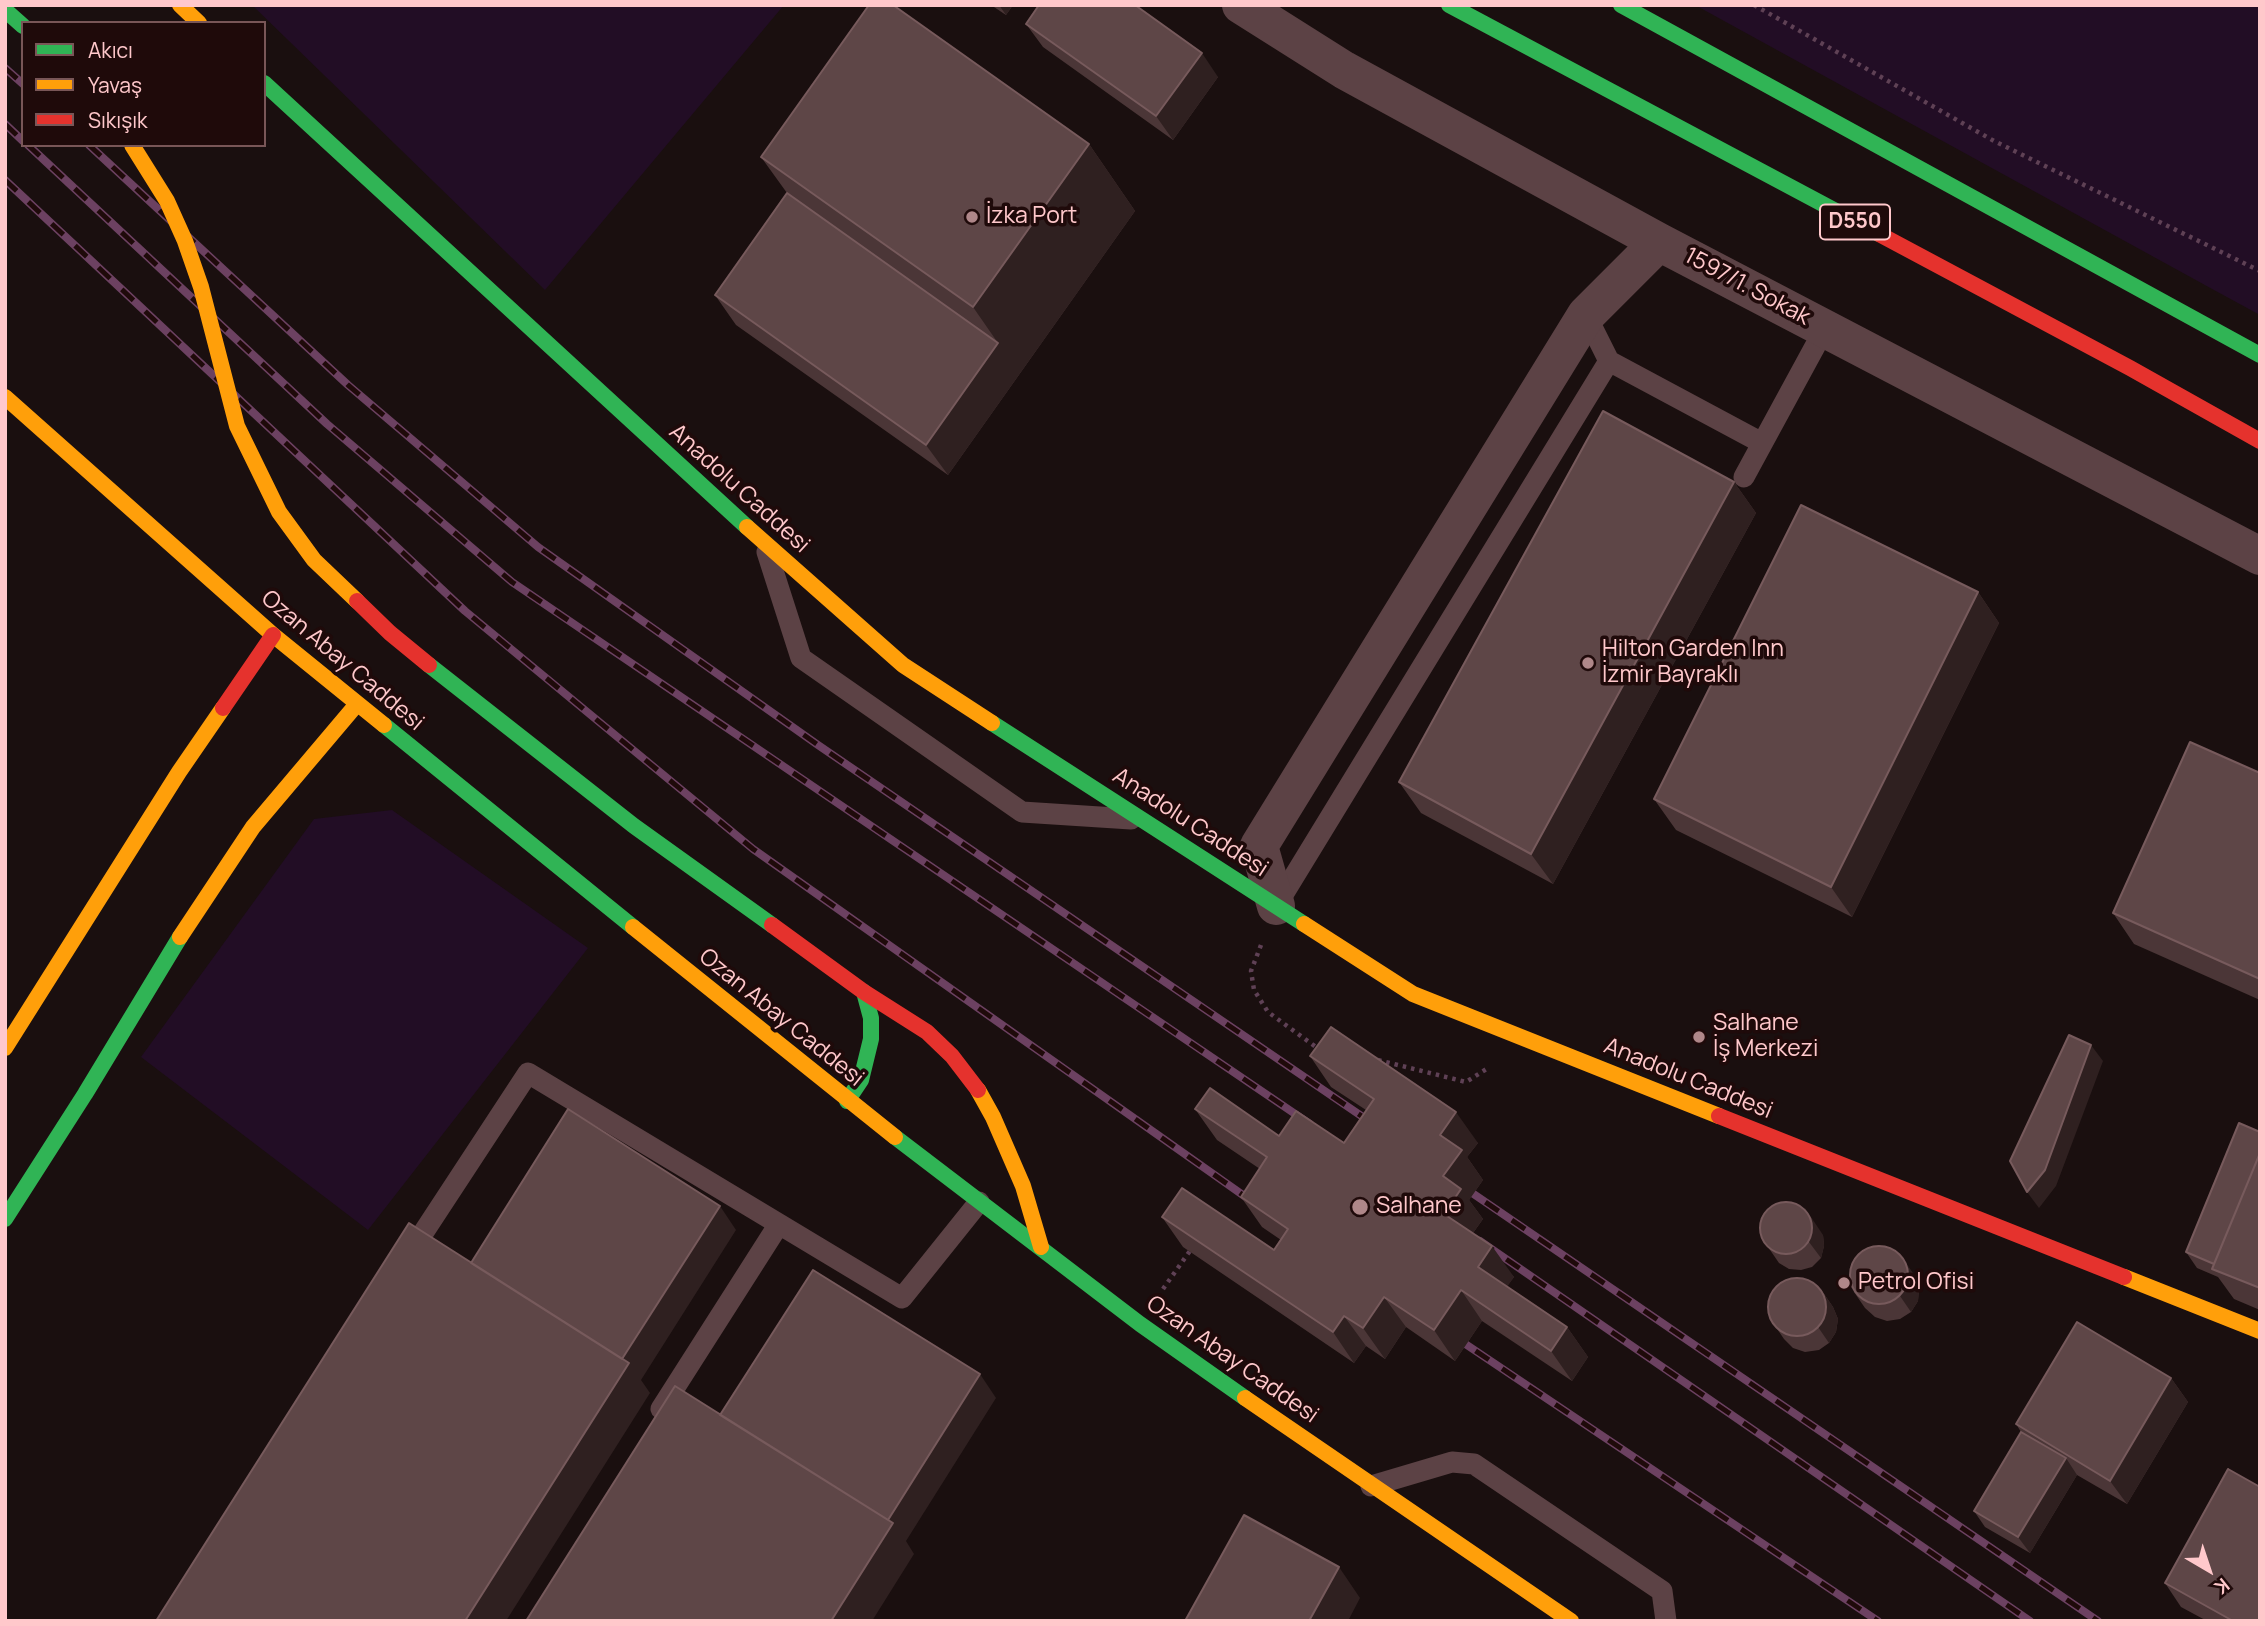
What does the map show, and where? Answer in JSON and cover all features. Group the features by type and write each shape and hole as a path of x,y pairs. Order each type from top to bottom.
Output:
{"main road":[{"path":"180,5 197,21"},
{"name":"D550","path":"1449,5 2260,441"},
{"path":"1621,5 2260,355"},
{"path":"5,10 21,24"},
{"name":"Anadolu Caddesi","path":"266,85 764,544 903,664 1413,994 2260,1331"},
{"path":"133,147 167,201 185,241 201,287 237,426 279,512 314,561 390,634 634,826 864,992 927,1032 952,1056 973,1082 993,1117 1023,1186 1041,1247"},
{"name":"Ozan Abay Caddesi","path":"5,397 273,635 847,1101 1140,1324 1371,1486 1571,1621"},
{"path":"5,1048 172,783 273,635"},
{"path":"5,1219 85,1094 167,956 253,827 357,704"},
{"path":"847,1101 861,1080 871,1039 871,1018 864,992"}],"street":[{"name":"1597/1. Sokak","path":"1241,5 1344,70 1659,242 2260,556"},
{"path":"1276,906 1259,846 1586,315 1659,242"}],"lane":[{"path":"1586,315 1609,361 1762,443"},
{"path":"1744,477 1825,328"},
{"path":"1276,906 1609,361"},
{"path":"764,544 801,658 1022,812 1144,820"},
{"path":"398,1271 528,1073 902,1298 979,1202"},
{"path":"653,1422 779,1224"},
{"path":"1371,1486 1452,1462 1474,1464 1662,1591 1666,1621"}],"path":[{"path":"1754,5 1994,141 2260,271"},
{"path":"1276,906 1251,971 1254,990 1268,1012 1324,1053"},
{"path":"1303,1038 1327,1045"},
{"path":"1374,1059 1465,1083"},
{"path":"1140,1324 1198,1239"}],"shaded area":[{"path":"252,5 784,5 545,290"},
{"path":"1695,5 2260,5 2260,315 2214,290"},
{"path":"392,810 588,948 368,1230 141,1057 314,819"}],"building":[{"name":"İzka Port","path":"869,5 893,5 1089,144 973,307 761,157"},
{"path":"1039,5 1135,5 1202,53 1156,116 1026,24"},
{"path":"787,193 998,343 926,445 715,295"},
{"name":"Hilton Garden Inn İzmir Bayraklı","path":"1603,411 1734,482 1531,854 1399,782"},
{"path":"1801,505 1978,592 1831,887 1654,799"},
{"path":"2190,742 2260,773 2260,979 2113,913"},
{"path":"1331,1027 1456,1112 1440,1135 1462,1150 1443,1176 1461,1189 1444,1214 1492,1246 1478,1267 1567,1327 1551,1351 1461,1290 1434,1330 1384,1297 1363,1328 1344,1316 1333,1332 1162,1217 1182,1188 1274,1250 1288,1229 1241,1197 1267,1157 1195,1109 1210,1088 1279,1136 1296,1111 1344,1143 1374,1099 1310,1056"},
{"path":"2069,1035 2091,1045 2045,1170 2027,1192 2010,1161"},
{"path":"568,1109 720,1206 622,1359 471,1263"},
{"path":"2239,1123 2260,1132 2260,1153 2214,1264 2186,1252"},
{"path":"2260,1153 2260,1288 2212,1269"},
{"path":"1786,1202 1805,1209 1812,1228 1805,1247 1786,1254 1767,1247 1760,1228 1767,1209"},
{"path":"409,1223 629,1363 465,1621 156,1621"},
{"path":"1879,1246 1890,1248 1903,1259 1908,1275 1906,1286 1895,1299 1879,1304 1868,1302 1855,1291 1850,1275 1852,1264 1863,1251"},
{"path":"813,1270 980,1374 888,1520 720,1415"},
{"path":"1797,1278 1808,1280 1821,1291 1826,1307 1824,1318 1813,1331 1797,1336 1786,1334 1773,1323 1768,1307 1770,1296 1781,1283"},
{"path":"2077,1322 2171,1378 2110,1481 2016,1424"},
{"path":"675,1386 893,1523 831,1621 526,1621"},
{"path":"2021,1432 2066,1458 2018,1537 1974,1511"},
{"path":"2228,1469 2260,1487 2260,1621 2233,1621 2165,1583"},
{"path":"1244,1515 1339,1567 1309,1621 1185,1621"}],"railway":[{"path":"5,68 21,82"},
{"path":"5,124 21,139"},
{"path":"30,147 327,424 512,582 1310,1124"},
{"path":"91,147 348,385 538,547 818,745 1379,1128"},
{"path":"5,180 465,611 753,849 1257,1205"},
{"path":"1459,1184 2098,1621"},
{"path":"1480,1241 2030,1621"},
{"path":"1449,1333 1878,1621"}],"traffic: fast":[{"path":"1449,5 1879,234"},
{"path":"1621,5 2260,355"},
{"path":"5,10 21,24"},
{"path":"266,85 747,527"},
{"path":"429,665 634,826 772,925"},
{"path":"992,723 1304,924"},
{"path":"384,725 633,927"},
{"path":"5,1219 180,937"},
{"path":"847,1101 861,1080 871,1039 871,1018 864,992"},
{"path":"895,1137 1140,1324 1245,1398"}],"traffic: slow":[{"path":"180,5 197,21"},
{"path":"133,147 167,201 185,241 201,287 237,426 279,512 314,560 357,601"},
{"path":"5,397 273,635 384,725"},
{"path":"747,527 903,665 992,723"},
{"path":"180,937 253,827 357,704"},
{"path":"5,1048 179,772 223,708"},
{"path":"1304,924 1413,994 1719,1116"},
{"path":"633,927 895,1137"},
{"path":"978,1090 993,1117 1023,1186 1041,1247"},
{"path":"2124,1277 2260,1331"},
{"path":"1245,1398 1571,1621"}],"traffic: jam":[{"path":"1879,234 2260,441"},
{"path":"357,601 429,665"},
{"path":"223,708 273,635"},
{"path":"772,925 864,992 927,1032 952,1056 978,1090"},
{"path":"1719,1116 2124,1277"}],"place":[{"name":"İzka Port","path":"972,217"},
{"name":"Hilton Garden Inn İzmir Bayraklı","path":"1588,663"},
{"name":"Salhane İş Merkezi","path":"1699,1037"},
{"name":"Salhane","path":"1360,1207"},
{"name":"Petrol Ofisi","path":"1844,1283"}]}
